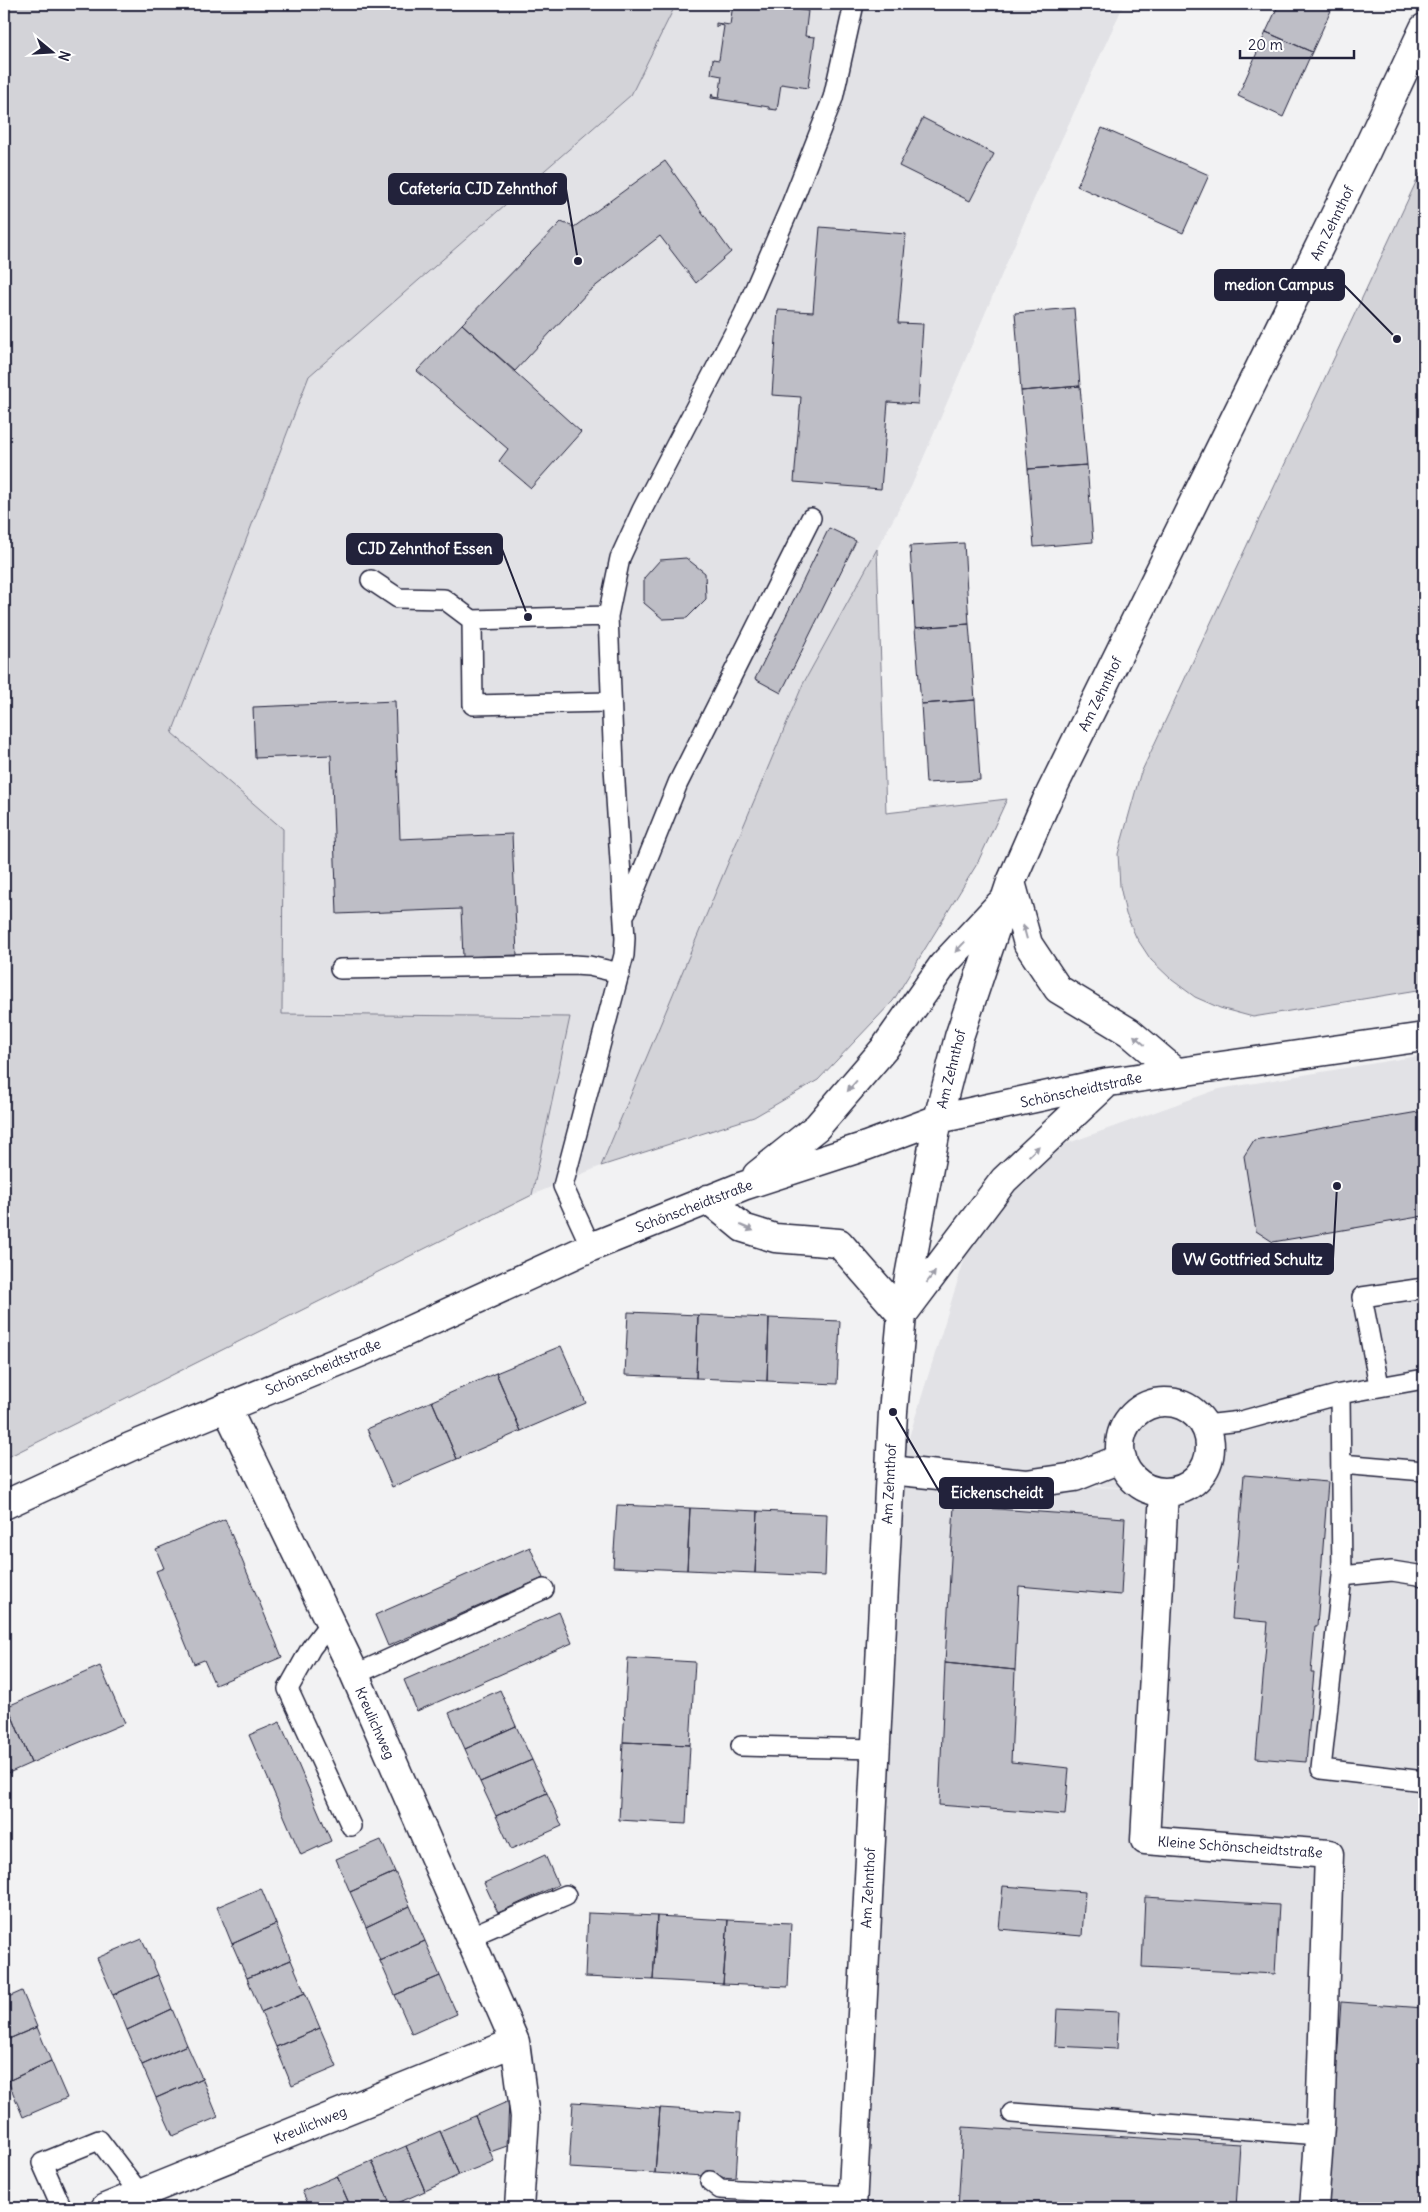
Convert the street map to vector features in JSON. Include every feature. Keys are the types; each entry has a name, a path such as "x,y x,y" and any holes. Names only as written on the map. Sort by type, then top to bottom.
{"main road":[{"name":"Am Zehnthof","path":"852,2202 890,1470 902,1315 938,1119 964,1018 1008,890 1046,802 1364,156 1424,28"},
{"path":"743,1186 817,1127 884,1049 943,965 1008,890 1028,944 1058,989 1130,1032 1176,1072"},
{"name":"Schönscheidtstraße","path":"4,1505 130,1446 364,1351 591,1247 743,1186 866,1146 938,1119 1109,1082 1424,1037"},
{"path":"708,1199 743,1228 775,1238 839,1243 902,1315 1004,1180 1109,1082"},
{"path":"1170,1402 1184,1406 1196,1414 1205,1425 1210,1440 1209,1456 1203,1470 1193,1482 1179,1490 1164,1492 1149,1489 1137,1482 1127,1471 1122,1458 1120,1444 1124,1430 1132,1417 1142,1408 1156,1403 1170,1402"},
{"name":"Kreulichweg","path":"226,1407 354,1675 515,2042 525,2117 519,2208"},
{"path":"890,1470 1026,1484 1075,1476 1122,1458"},
{"name":"Kleine Schönscheidtstraße","path":"1164,1492 1145,1840 1329,1854 1320,2135 1314,2208"},
{"name":"Kreulichweg","path":"105,2208 515,2042"}],"lane":[{"path":"591,1247 563,1186 624,955 608,616 620,558 642,510 699,404 744,314 791,205 833,98 854,4"},
{"path":"623,918 678,783 811,518"},
{"path":"371,580 398,598 444,599 472,620 608,616"},
{"path":"472,620 473,705 611,702"},
{"path":"340,969 574,965 589,966 620,973"},
{"path":"1379,1385 1362,1297 1424,1288"},
{"path":"1205,1425 1241,1421 1340,1394 1379,1385 1424,1378"},
{"path":"1340,1394 1342,1576 1321,1769 1424,1781"},
{"path":"1341,1464 1424,1471"},
{"path":"1342,1576 1392,1571 1424,1576"},
{"path":"354,1675 544,1589"},
{"path":"330,1623 311,1648 288,1689 351,1826"},
{"path":"741,1746 876,1749"},
{"path":"469,1937 566,1894"},
{"path":"1012,2113 1320,2135"},
{"path":"62,2208 42,2163 99,2140 140,2194"},
{"path":"710,2181 720,2189 852,2202"}],"shaded area":[{"path":"4,4 676,4 631,95 309,376 172,733 283,829 282,1014 570,1017 532,1195 4,1459"},
{"path":"676,4 1124,4 1034,199 911,487 803,684 601,1166 532,1195 569,1017 282,1014 283,829 172,734 309,376 631,95"},
{"path":"1424,165 1424,989 1253,1017 1220,1008 1195,997 1172,980 1151,960 1136,937 1126,914 1120,886 1118,854 1140,775"},
{"path":"877,549 886,813 1007,799 977,864 893,1001 818,1080 754,1117 601,1166 803,684"},
{"path":"1424,1055 1424,2208 858,2208 895,1475 1026,1486 1136,1488 1026,1482 900,1466 967,1251 1007,1188 1049,1150 1219,1089","holes":["1150,1838 1343,1869 1134,1846"]}],"building":[{"path":"733,4 781,4 780,7 808,11 805,36 815,37 808,88 781,84 777,110 769,109 769,107 711,98 712,93 713,97 719,98 722,76 711,74 713,59 719,60 724,26 718,25 716,28 716,23 730,25"},
{"path":"1279,4 1334,4 1312,52 1266,32"},
{"path":"1266,32 1312,52 1283,117 1238,96"},
{"path":"923,118 994,154 970,201 899,166"},
{"path":"1102,128 1209,175 1183,233 1077,186"},
{"path":"665,161 731,252 696,283 660,236 588,292 515,371 462,324 561,222 574,227"},
{"path":"820,227 906,234 898,323 923,324 918,404 888,402 881,489 794,482 801,397 772,395 778,310 813,312"},
{"path":"1074,308 1080,386 1021,391 1015,313"},
{"path":"462,324 581,432 531,488 499,461 508,449 417,371"},
{"path":"1080,386 1087,465 1028,469 1021,391"},
{"path":"1087,465 1093,542 1034,547 1028,469"},
{"path":"829,528 856,541 781,693 755,679"},
{"path":"964,543 969,624 915,628 910,546"},
{"path":"686,558 705,573 706,599 687,618 663,619 644,603 644,578 660,560"},
{"path":"969,624 975,700 921,704 915,628"},
{"path":"975,700 980,780 926,783 921,704"},
{"path":"395,701 400,839 512,834 517,955 463,957 461,909 337,914 331,755 255,758 253,707"},
{"path":"1424,1111 1424,1216 1273,1242 1256,1231 1244,1156 1254,1140"},
{"path":"628,1312 698,1315 696,1378 625,1375"},
{"path":"698,1315 769,1318 767,1381 696,1378"},
{"path":"769,1318 840,1321 837,1384 767,1381"},
{"path":"561,1346 586,1403 521,1431 496,1373"},
{"path":"496,1373 521,1431 457,1459 432,1401"},
{"path":"432,1401 457,1459 392,1487 367,1429"},
{"path":"1244,1475 1328,1482 1317,1626 1315,1626 1311,1672 1314,1672 1306,1762 1256,1758 1268,1622 1232,1619"},
{"path":"617,1505 690,1508 687,1570 613,1567"},
{"path":"954,1506 1125,1518 1121,1595 1019,1586 1015,1670 945,1663"},
{"path":"690,1508 758,1511 755,1573 687,1570"},
{"path":"758,1511 827,1514 825,1576 755,1573"},
{"path":"225,1519 282,1657 215,1685 204,1660 194,1664 156,1571 164,1568 156,1549"},
{"path":"530,1547 543,1578 388,1646 375,1615"},
{"path":"559,1612 572,1643 417,1711 404,1680"},
{"path":"628,1658 695,1662 690,1745 623,1742"},
{"path":"945,1663 1015,1670 1011,1762 1069,1768 1065,1815 939,1805"},
{"path":"100,1666 125,1723 31,1763 8,1706"},
{"path":"500,1690 516,1726 465,1749 449,1713"},
{"path":"8,1706 31,1763 4,1775 4,1708"},
{"path":"280,1722 331,1841 301,1855 249,1735"},
{"path":"516,1726 532,1760 480,1782 465,1749"},
{"path":"623,1742 690,1745 686,1824 619,1820"},
{"path":"532,1760 547,1793 496,1816 480,1782"},
{"path":"547,1793 562,1826 511,1849 496,1816"},
{"path":"381,1840 395,1872 350,1892 336,1859"},
{"path":"545,1855 558,1885 498,1913 484,1883"},
{"path":"395,1872 410,1906 366,1927 350,1892"},
{"path":"1003,1886 1085,1892 1082,1936 999,1929"},
{"path":"261,1888 276,1924 232,1944 217,1907"},
{"path":"1145,1897 1279,1905 1275,1974 1142,1967"},
{"path":"410,1906 425,1941 380,1961 366,1927"},
{"path":"588,1913 657,1916 653,1980 585,1977"},
{"path":"657,1916 728,1920 723,1984 653,1980"},
{"path":"728,1920 791,1923 788,1987 723,1984"},
{"path":"276,1924 291,1960 247,1978 232,1944"},
{"path":"142,1939 158,1975 113,1995 97,1958"},
{"path":"425,1941 440,1976 395,1995 380,1961"},
{"path":"291,1960 305,1993 261,2012 247,1978"},
{"path":"158,1975 172,2009 127,2030 113,1995"},
{"path":"440,1976 457,2014 412,2034 395,1995"},
{"path":"22,1991 37,2027 4,2041 4,1999"},
{"path":"305,1993 320,2028 276,2047 261,2012"},
{"path":"1341,2002 1424,2008 1424,2208 1327,2208"},
{"path":"172,2009 187,2045 142,2065 127,2030"},
{"path":"1057,2009 1119,2012 1117,2049 1055,2046"},
{"path":"37,2027 51,2061 8,2081 4,2071 4,2041"},
{"path":"320,2028 337,2067 292,2086 276,2047"},
{"path":"187,2045 202,2078 156,2098 142,2065"},
{"path":"51,2061 67,2098 23,2117 8,2081"},
{"path":"202,2078 218,2117 173,2136 156,2098"},
{"path":"509,2101 507,2146 490,2152 475,2116"},
{"path":"573,2102 660,2108 655,2173 569,2168"},
{"path":"660,2108 740,2113 736,2178 655,2173"},
{"path":"475,2116 494,2161 459,2175 440,2131"},
{"path":"963,2127 1240,2144 1236,2208 958,2208"},
{"path":"440,2131 459,2175 425,2191 406,2146"},
{"path":"406,2146 425,2191 391,2206 372,2161"},
{"path":"372,2161 391,2206 384,2208 351,2208 337,2176"},
{"path":"337,2176 351,2208 310,2208 302,2191"}],"place":[{"name":"Cafetería CJD Zehnthof","path":"578,261"},
{"name":"medion Campus","path":"1397,339"},
{"name":"CJD Zehnthof Essen","path":"528,617"},
{"name":"VW Gottfried Schultz","path":"1337,1186"},
{"name":"Eickenscheidt","path":"893,1412"}]}
